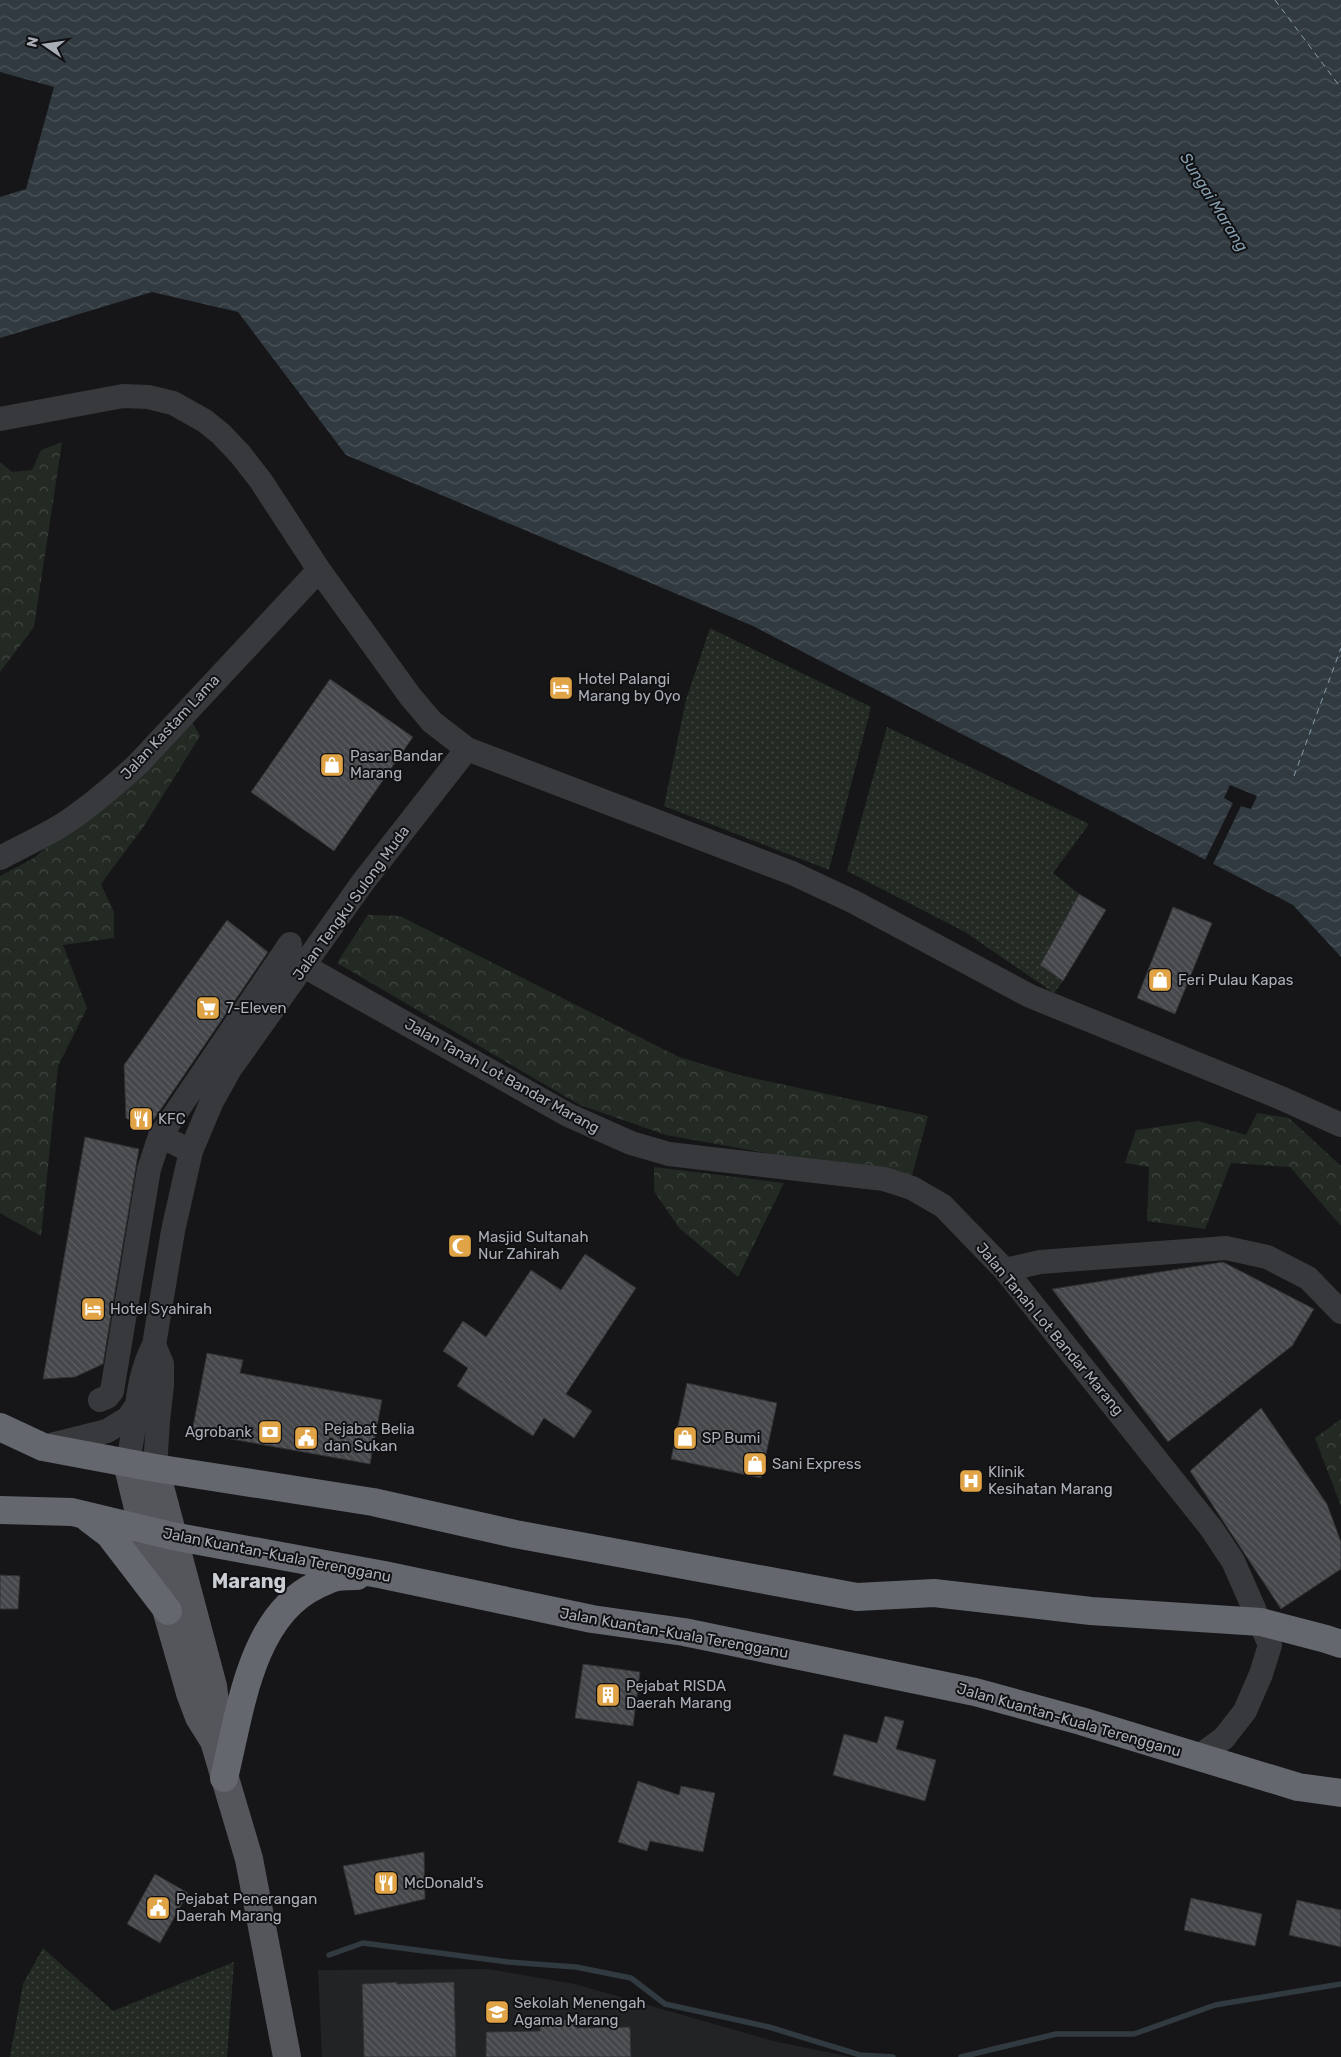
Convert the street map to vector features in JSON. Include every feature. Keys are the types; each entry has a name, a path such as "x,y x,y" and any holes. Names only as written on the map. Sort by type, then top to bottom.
{"highway":[{"path":"0,1427 44,1447 155,1468 374,1502 515,1534 857,1597 934,1593 1091,1611 1261,1622 1341,1644"},
{"name":"Jalan Kuantan-Kuala Terengganu","path":"0,1510 72,1512 172,1536 384,1576 592,1619 684,1632 975,1692 1081,1721 1298,1786 1341,1793"},
{"path":"72,1512 91,1519 109,1534 168,1611"},
{"path":"224,1778 251,1670 265,1636 275,1620 288,1605 306,1590 331,1579 338,1577 384,1576"}],"main road":[{"path":"127,1463 143,1529 190,1693 199,1717 214,1741 249,1859 288,2057"},
{"path":"155,1468 213,1686 216,1711 214,1741"}],"street":[{"path":"0,419 123,396 148,397 173,403 190,411 221,434 240,454 261,481 319,570 410,696 432,722 467,749 792,873 854,902 1030,996 1290,1102 1341,1125"},
{"name":"Jalan Kastam Lama","path":"0,858 61,825 93,804 121,780 319,570"},
{"name":"Jalan Tengku Sulong Muda","path":"127,1463 133,1443 137,1405 145,1361 154,1345 173,1231 192,1151 212,1102 230,1069 362,882 467,749"},
{"path":"100,1400 107,1397 112,1390 149,1169 160,1136 290,944"},
{"name":"Jalan Tanah Lot Bandar Marang","path":"304,966 568,1115 631,1143 669,1154 884,1179 912,1188 943,1206 1005,1270 1211,1528 1233,1561 1270,1645 1261,1674 1245,1711 1224,1738 1198,1757"},
{"path":"160,1136 192,1151"},
{"path":"1005,1270 1040,1262 1226,1248 1267,1257 1308,1278 1341,1312"},
{"name":"Jalan Tengku Sulong Muda","path":"154,1345 162,1364 155,1468"},
{"path":"44,1447 107,1431 128,1418 137,1405"}],"shaded area":[{"name":"Sekolah Menengah Agama Marang","path":"488,1969 575,1984 773,2041 851,2057 322,2057 318,1970"}],"green space":[{"path":"62,442 34,627 0,672 0,462 12,472 32,470 41,450"},
{"path":"710,628 871,707 829,870 664,806 686,700"},
{"path":"192,722 200,736 144,826 101,884 114,912 114,938 63,945 87,1008 58,1066 41,1236 0,1213 0,876 34,858"},
{"path":"887,727 1089,824 1053,873 1079,894 1040,965 1063,981 1054,993 965,932 847,871"},
{"path":"368,915 400,916 679,1057 739,1075 928,1116 911,1179 666,1135 580,1105 337,963"},
{"path":"1257,1113 1289,1118 1341,1166 1341,1226 1290,1167 1231,1163 1205,1229 1147,1221 1149,1167 1125,1163 1136,1130 1198,1121 1246,1135"},
{"path":"654,1167 784,1183 738,1277 679,1228 654,1191"},
{"path":"1341,1419 1341,1506 1315,1438"},
{"path":"43,1948 113,2011 234,1962 227,2057 10,2057 23,1984"}],"water":[{"name":"Sungai Marang","path":"0,0 1341,0 1341,957 1293,905 753,626 346,455 238,312 152,292 0,338 0,197 26,189 54,87 0,72"}],"pier":[{"path":"1230,785 1257,796 1251,809 1241,806 1212,866 1204,862 1233,803 1224,798"}],"building":[{"name":"Pasar Bandar Marang","path":"330,679 413,737 334,851 251,792"},
{"path":"1079,894 1106,910 1063,981 1040,965"},
{"path":"1173,907 1212,923 1175,1014 1137,998"},
{"path":"227,920 268,952 146,1131 126,1118 124,1065"},
{"path":"85,1137 139,1149 103,1364 75,1377 43,1379"},
{"path":"585,1254 636,1288 566,1394 592,1411 574,1438 544,1418 533,1436 457,1386 468,1368 443,1351 463,1321 486,1337 531,1270 561,1290"},
{"path":"1223,1262 1314,1309 1292,1346 1168,1442 1052,1289"},
{"path":"207,1353 243,1360 240,1373 382,1400 370,1464 192,1432"},
{"path":"687,1383 777,1403 761,1478 671,1459"},
{"path":"1261,1408 1327,1504 1341,1542 1341,1569 1281,1609 1190,1471"},
{"path":"0,1575 20,1576 18,1609 0,1609"},
{"name":"Pejabat RISDA Daerah Marang","path":"583,1664 640,1672 633,1726 575,1718"},
{"path":"885,1716 904,1721 896,1749 936,1760 925,1801 833,1775 844,1734 877,1743"},
{"path":"638,1781 679,1795 681,1786 715,1793 703,1852 650,1841 647,1851 618,1842"},
{"name":"McDonald's","path":"424,1852 425,1899 355,1915 343,1866"},
{"name":"Pejabat Penerangan Daerah Marang","path":"155,1874 188,1893 160,1943 127,1924"},
{"path":"1191,1898 1262,1914 1255,1946 1184,1930"},
{"path":"1297,1900 1341,1910 1341,1947 1289,1935"},
{"path":"397,1982 397,1984 454,1982 456,2057 364,2057 362,1984"},
{"path":"540,2020 577,2020 577,2028 630,2027 631,2057 486,2057 486,2032 540,2031"}],"waterway":[{"path":"329,1955 363,1943 508,1962 576,1967 631,1978 665,2004 769,2027 860,2055 893,2057"},
{"path":"961,2057 1056,2034 1134,2034 1215,2005 1341,1984"}],"ferry route":[{"path":"1275,0 1341,88"},
{"path":"1294,776 1341,648"}],"place":[{"name":"Hotel Palangi Marang by Oyo","path":"561,688"},
{"name":"Pasar Bandar Marang","path":"332,765"},
{"name":"Feri Pulau Kapas","path":"1160,980"},
{"name":"7-Eleven","path":"208,1008"},
{"name":"KFC","path":"141,1119"},
{"name":"Masjid Sultanah Nur Zahirah","path":"460,1246"},
{"name":"Hotel Syahirah","path":"93,1309"},
{"name":"Agrobank","path":"270,1432"},
{"name":"Pejabat Belia dan Sukan","path":"306,1438"},
{"name":"SP Bumi","path":"685,1438"},
{"name":"Sani Express","path":"755,1464"},
{"name":"Klinik Kesihatan Marang","path":"971,1481"},
{"name":"Pejabat RISDA Daerah Marang","path":"608,1695"},
{"name":"McDonald's","path":"386,1883"},
{"name":"Pejabat Penerangan Daerah Marang","path":"158,1908"},
{"name":"Sekolah Menengah Agama Marang","path":"497,2012"}],"district":[{"name":"Marang","path":"249,1581"}]}
